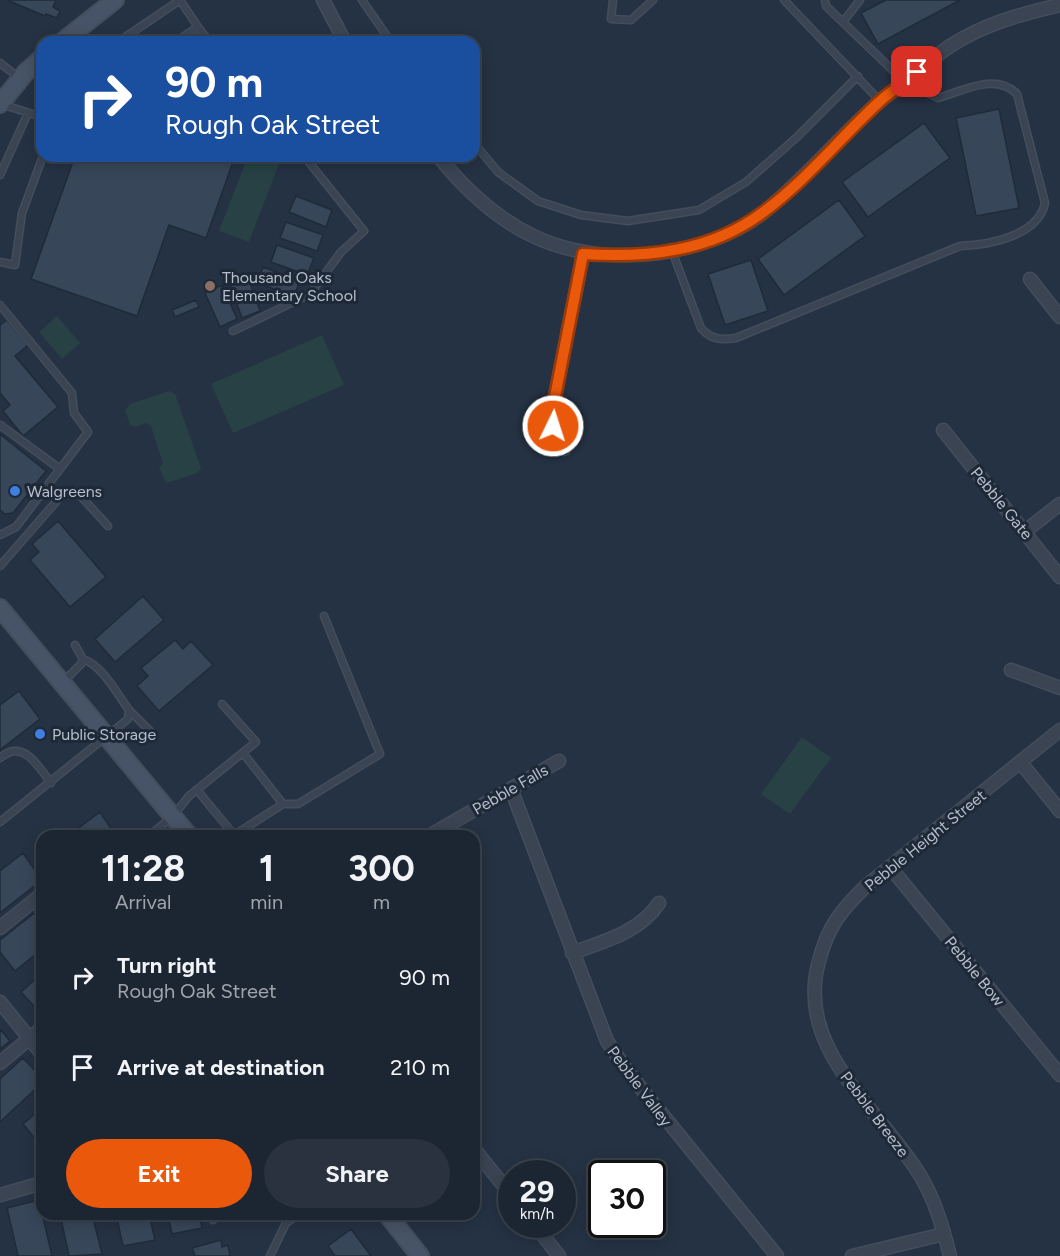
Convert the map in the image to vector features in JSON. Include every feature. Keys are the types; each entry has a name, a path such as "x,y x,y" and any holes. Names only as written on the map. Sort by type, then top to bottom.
{"main road":[{"path":"72,36 115,0"},
{"path":"0,104 20,79 36,68"},
{"path":"1,610 184,830"},
{"path":"392,1220 420,1256"}],"street":[{"path":"323,0 342,36"},
{"path":"443,162 471,193 508,223 552,245 583,254 632,256 672,251 724,235 762,214 880,101 906,83 929,61 974,33 1019,15 1060,5"},
{"path":"564,449 553,426 553,407 583,254"},
{"path":"1030,279 1060,317"},
{"name":"Pebble Gate","path":"943,430 1060,577"},
{"path":"1024,532 1060,504"},
{"path":"1011,670 1060,688"},
{"name":"Pebble Height Street","path":"816,970 831,926 847,904 1060,730"},
{"name":"Pebble Falls","path":"439,830 559,761"},
{"path":"1021,763 1060,811"},
{"name":"Pebble Valley","path":"511,789 607,1041 628,1072 777,1256"},
{"name":"Pebble Bow","path":"890,867 1060,1075"},
{"path":"0,928 36,899"},
{"path":"572,953 634,930 652,914 659,903"},
{"name":"Pebble Breeze","path":"816,970 814,1010 822,1037 834,1061 921,1176 944,1234 950,1256"},
{"path":"0,1002 36,1046"},
{"path":"0,1063 36,1034"},
{"path":"480,1156 498,1179"},
{"path":"0,1195 36,1185"},
{"path":"852,1256 944,1234"},
{"path":"545,1238 559,1256"}],"lane":[{"path":"127,36 180,0 205,36"},
{"path":"362,0 387,36"},
{"path":"613,0 611,19 631,20 653,0"},
{"path":"784,0 880,101"},
{"path":"672,251 701,328 706,334 723,339 746,335 960,246 980,245 1034,225 1042,214 1045,203 1017,94 1010,86 993,84 938,98 906,83 826,6 825,0"},
{"path":"843,22 860,0"},
{"path":"184,36 198,27"},
{"path":"0,63 20,79"},
{"path":"480,150 498,172 538,201 580,215 628,221 699,210 746,182 797,137 858,76"},
{"path":"0,104 36,115"},
{"path":"0,175 28,112"},
{"path":"0,262 15,265 22,213 42,162"},
{"path":"233,331 310,294 341,252 364,231 309,162"},
{"path":"0,305 72,393 74,413 88,432 16,527 0,535"},
{"path":"0,425 60,469"},
{"path":"0,566 61,496 77,492 108,526"},
{"path":"242,830 283,804 298,804 380,754 324,616"},
{"path":"75,645 83,659 90,662 108,681 129,710 150,731"},
{"path":"62,682 81,664 83,659"},
{"path":"156,830 197,790 256,742 222,704"},
{"path":"0,822 125,724 129,710"},
{"path":"0,758 12,751 21,751 32,758 51,783"},
{"path":"243,753 283,804"},
{"path":"197,790 230,830"},
{"path":"270,1256 286,1223 290,1220"}],"green space":[{"path":"246,162 280,162 249,242 219,231"},
{"path":"57,316 80,343 62,359 39,332"},
{"path":"322,335 344,385 233,433 211,384"},
{"path":"169,391 175,394 201,468 197,473 166,483 159,467 163,464 151,426 146,423 136,427 130,425 125,410 130,404"},
{"path":"802,737 831,758 790,814 761,794"}],"building":[{"path":"7,0 56,0 53,7 60,11 57,18 46,14 45,16"},
{"path":"886,0 960,0 878,44 861,13"},
{"path":"999,109 1019,208 976,216 956,118"},
{"path":"924,123 950,158 868,217 842,182"},
{"path":"73,162 233,162 206,238 169,225 137,316 31,279"},
{"path":"296,196 332,210 326,227 289,212"},
{"path":"839,200 865,236 784,295 758,259"},
{"path":"286,222 323,235 317,251 280,238"},
{"path":"277,245 314,258 307,275 271,262"},
{"path":"751,260 768,311 725,325 708,274"},
{"path":"263,267 300,281 294,296 257,283"},
{"path":"247,275 260,311 242,318 229,281"},
{"path":"222,285 237,319 220,327 205,293"},
{"path":"196,300 199,307 175,317 172,310"},
{"path":"7,320 28,345 15,356 58,407 23,436 3,411 10,405 0,393 0,325"},
{"name":"Walgreens","path":"0,434 46,471 13,513 5,514 0,510"},
{"path":"58,521 106,577 70,607 30,560 39,552 32,544"},
{"path":"143,596 164,620 115,662 95,639"},
{"path":"175,640 183,649 191,641 213,665 159,711 137,686 148,676 141,668"},
{"path":"19,691 40,719 0,750 0,705"},
{"path":"100,812 112,830 76,830"},
{"path":"23,853 36,871 36,885 0,913 0,871"},
{"path":"36,912 36,954 15,971 0,952 0,940"},
{"path":"36,978 36,1008 21,992"},
{"path":"0,1029 10,1041 0,1049"},
{"path":"23,1058 36,1072 36,1089 0,1122 0,1079"},
{"path":"36,1113 36,1140 23,1124"},
{"path":"36,1201 36,1220 44,1220 52,1256 18,1256 7,1208"},
{"path":"61,1220 94,1220 102,1254 69,1256"},
{"path":"117,1220 150,1220 155,1240 123,1246"},
{"path":"169,1220 200,1220 202,1228 172,1234"},
{"path":"351,1229 371,1256 335,1256 328,1246"},
{"path":"221,1240 222,1247 228,1245 230,1256 195,1256 192,1248"}],"place":[{"name":"Thousand Oaks Elementary School","path":"210,286"},
{"name":"Walgreens","path":"15,491"},
{"name":"Public Storage","path":"40,734"}],"route":[{"path":"553,426 553,407 583,254 632,256 672,251 724,235 762,214 880,101 906,83 917,72"}]}
